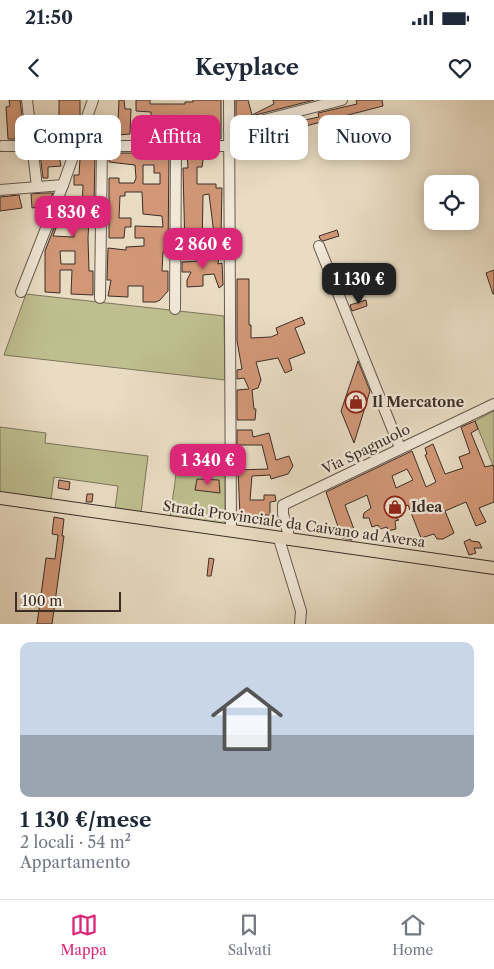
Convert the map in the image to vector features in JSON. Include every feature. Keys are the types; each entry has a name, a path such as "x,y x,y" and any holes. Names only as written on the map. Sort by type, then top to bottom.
{"main road":[{"name":"Strada Provinciale da Caivano ad Aversa","path":"0,498 494,568"}],"street":[{"path":"27,100 29,115"},
{"path":"88,115 93,100"},
{"path":"229,100 231,530"},
{"path":"229,128 342,100"},
{"path":"2,146 15,146"},
{"path":"220,146 229,146"},
{"path":"34,160 38,187"},
{"path":"20,292 72,160"},
{"path":"100,298 102,160"},
{"path":"175,309 176,160"},
{"path":"0,190 63,185"},
{"path":"318,246 400,448"},
{"name":"Via Spagnuolo","path":"285,539 284,505 494,404"},
{"path":"285,539 301,611 300,624"}],"green space":[{"path":"26,294 224,316 225,380 4,355"},
{"path":"494,411 494,468 475,421"},
{"path":"0,427 46,433 45,443 148,456 141,513 115,509 118,486 54,477 51,499 0,493"},
{"path":"178,460 225,465 225,524 170,518"}],"building":[{"path":"9,100 20,100 22,115 15,115 15,139 8,139 6,107 10,106"},
{"path":"59,100 80,100 80,115 59,115"},
{"path":"119,100 124,100 125,109 131,109 130,134 121,135 121,115 118,115"},
{"path":"136,100 150,100 150,104 185,104 185,102 193,102 193,100 221,100 221,139 220,115 151,115 151,112 136,111"},
{"path":"236,100 248,100 252,115 236,115"},
{"path":"273,100 314,100 252,115 274,104"},
{"path":"356,100 382,100 383,106 348,115 318,115 318,113 357,104"},
{"path":"318,117 318,123 308,125 308,119"},
{"path":"121,153 131,153 131,160 169,160 168,252 163,252 162,271 168,271 168,291 156,302 143,302 143,286 128,286 128,297 108,296 111,280 107,280 108,248 126,250 126,247 144,246 144,238 135,238 135,226 163,227 162,216 143,214 142,192 125,192 125,196 120,196 119,218 131,218 131,227 125,227 124,238 109,238 109,178 119,178 119,183 134,183 136,178 135,165 109,162 109,160 121,160","holes":["143,165 154,165 154,173 160,173 160,184 143,184"]},
{"path":"41,160 60,160 61,166 48,167 48,178 43,178"},
{"path":"80,160 95,160 94,205 92,205 92,218 89,218 88,238 89,271 93,271 93,295 71,294 72,270 60,270 60,293 45,292 45,251 61,210 82,210 83,185 74,185 74,175 79,175","holes":["60,218 75,219 74,237 53,236","60,251 75,251 75,264 61,264"]},
{"path":"187,160 203,160 202,167 197,167 197,184 216,184 216,188 222,188 221,234 214,234 209,194 203,195 202,250 185,250 183,168 188,168"},
{"path":"53,193 45,211 39,212 38,207 32,208 31,194"},
{"path":"19,195 22,208 0,211 0,197"},
{"path":"337,230 339,236 323,241 320,239 319,236"},
{"path":"200,255 219,255 218,264 222,263 223,285 219,288 214,274 203,275 203,286 187,287 187,280 191,272 182,272 182,262 199,261"},
{"path":"494,270 494,294 493,294 486,273"},
{"path":"237,279 249,279 249,325 251,325 251,338 271,337 278,334 276,328 302,317 305,324 295,328 305,353 289,359 292,370 285,373 278,358 256,362 261,380 258,388 252,390 254,409 256,409 255,420 237,420 237,390 249,389 244,378 237,379 237,370 242,369 237,341"},
{"path":"366,300 367,306 352,311 350,305"},
{"name":"Il Mercatone","path":"358,361 370,391 354,443 341,411"},
{"path":"475,421 478,429 471,433 485,467 493,465 494,468 494,502 479,508 486,522 476,526 466,502 445,511 454,533 443,539 437,539 434,534 421,538 408,505 387,513 399,520 395,521 396,529 388,531 387,527 380,529 378,525 372,527 369,518 363,518 364,513 371,508 367,495 345,505 355,532 352,533 352,540 342,538 326,492 412,451 426,487 436,482 425,455 427,454 425,448 433,444 445,474 463,468 459,457 470,453 461,427","holes":["407,469 413,480 396,488 392,476"]},
{"path":"237,430 252,430 253,437 269,433 276,460 289,456 293,466 288,474 271,479 270,475 252,476 250,500 264,500 264,495 275,495 276,501 270,502 270,515 240,515 238,470 268,469 262,445 237,445"},
{"path":"197,479 219,480 220,493 195,490"},
{"path":"59,480 70,482 69,490 58,488"},
{"path":"87,494 93,494 92,502 86,502"},
{"path":"54,517 64,519 62,536 64,536 52,624 37,624 46,558 55,559 58,535 52,534"},
{"path":"470,539 471,541 479,542 482,548 474,548 476,553 469,555 464,542"},
{"path":"209,558 214,559 211,576 207,576"}],"place":[{"name":"Il Mercatone","path":"356,402"},
{"name":"Idea","path":"395,507"}]}
